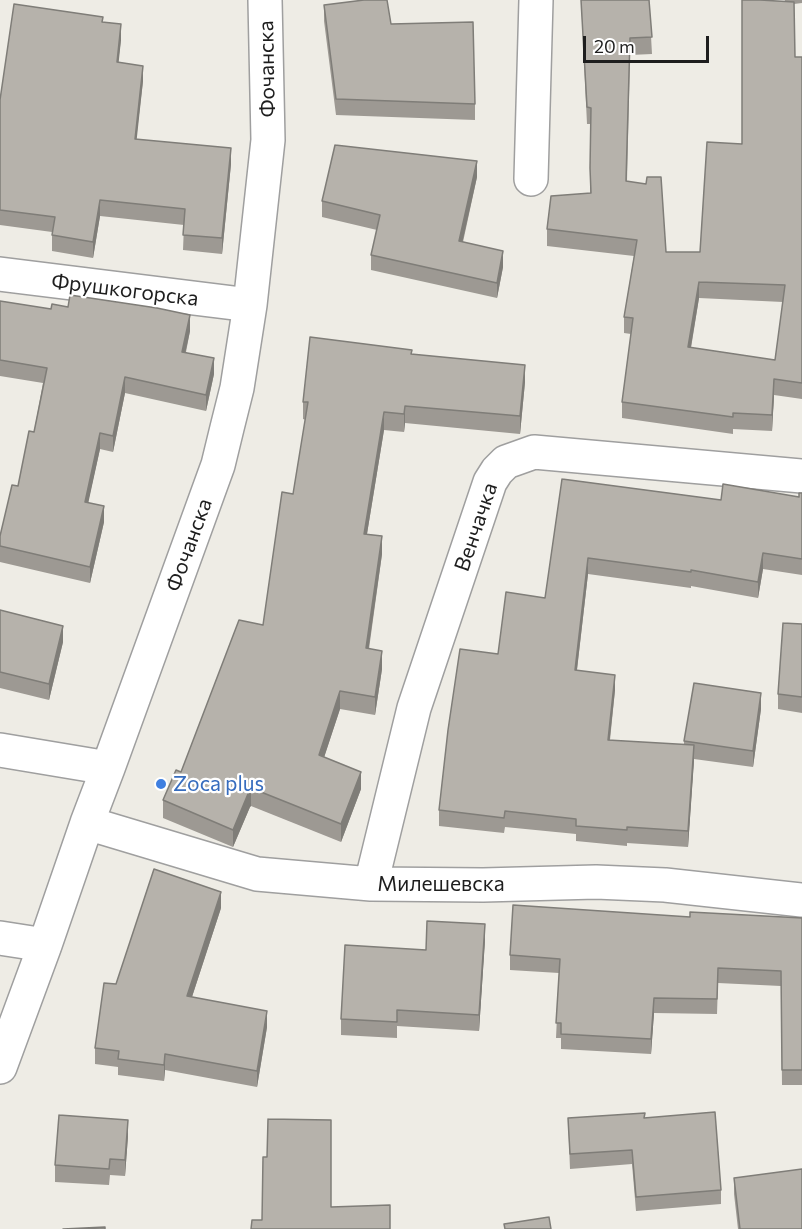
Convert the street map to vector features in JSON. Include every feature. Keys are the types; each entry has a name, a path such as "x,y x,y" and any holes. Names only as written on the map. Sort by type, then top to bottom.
{"street":[{"name":"Фочанска","path":"0,1067 218,465 237,388 250,305 268,140 265,0"},
{"path":"531,180 536,0"},
{"name":"Фрушкогорска","path":"0,274 250,305"},
{"name":"Венчачка","path":"371,884 414,708 490,482 506,462 534,452 802,476"},
{"path":"0,750 108,768"},
{"name":"Милешевска","path":"87,823 257,874 371,884 483,885 596,882 665,885 802,900"},
{"path":"0,938 45,945"}],"building":[{"path":"364,0 387,0 391,24 473,22 475,104 336,99 324,5"},
{"path":"581,0 649,0 652,37 630,38 626,181 646,184 647,177 661,177 666,252 700,252 707,142 742,144 742,0 794,2 795,57 802,57 802,383 774,379 772,415 733,413 733,417 622,402 633,318 624,317 637,240 547,229 551,196 591,193 591,108 587,107","holes":["699,282 785,285 775,360 688,347"]},
{"path":"14,4 103,17 102,22 121,24 117,62 143,66 135,139 231,148 222,238 183,235 185,209 100,200 93,242 52,235 55,217 0,210 0,100"},
{"path":"335,145 477,161 459,241 503,251 497,283 371,255 380,215 322,201"},
{"path":"70,295 190,315 182,352 214,358 206,395 125,377 113,436 100,433 85,502 104,506 90,567 0,546 0,536 12,485 18,486 29,431 34,432 47,368 0,360 0,301 51,309 52,304 68,307"},
{"path":"310,337 412,350 411,354 525,365 520,416 405,406 404,414 384,412 364,534 382,536 366,648 382,651 375,697 340,691 319,755 361,772 341,824 251,788 233,830 163,800 176,770 181,772 239,620 263,625 282,492 293,494 308,402 303,402"},
{"path":"562,479 721,500 723,484 799,497 799,493 802,493 802,559 763,553 758,582 691,570 691,572 588,558 575,670 615,675 608,740 694,745 688,831 576,826 576,819 505,811 504,818 439,810 460,649 498,654 506,592 545,598"},
{"path":"0,610 63,626 49,684 0,672"},
{"path":"783,623 802,624 802,697 778,694"},
{"path":"694,683 761,693 753,751 684,741"},
{"path":"154,869 221,892 187,996 267,1011 257,1071 165,1054 164,1065 118,1059 119,1051 95,1048 104,983 116,984"},
{"path":"513,905 690,917 690,912 802,918 802,1070 782,1070 781,971 718,968 717,999 654,998 651,1039 561,1034 561,1023 556,1023 560,959 510,955"},
{"path":"427,921 485,924 479,1015 397,1010 397,1022 341,1019 345,945 426,950"},
{"path":"715,1112 721,1190 636,1197 632,1150 570,1154 568,1118 645,1113 644,1118"},
{"path":"59,1115 128,1120 125,1160 110,1159 109,1169 55,1165"},
{"path":"268,1119 331,1120 331,1207 390,1205 390,1229 251,1229 252,1220 262,1220 263,1157 267,1157"},
{"path":"802,1169 802,1229 740,1229 734,1178"},
{"path":"549,1217 551,1229 505,1229 504,1224"},
{"path":"105,1227 105,1229 63,1229"}],"place":[{"name":"Zoca plus","path":"161,784"}]}
